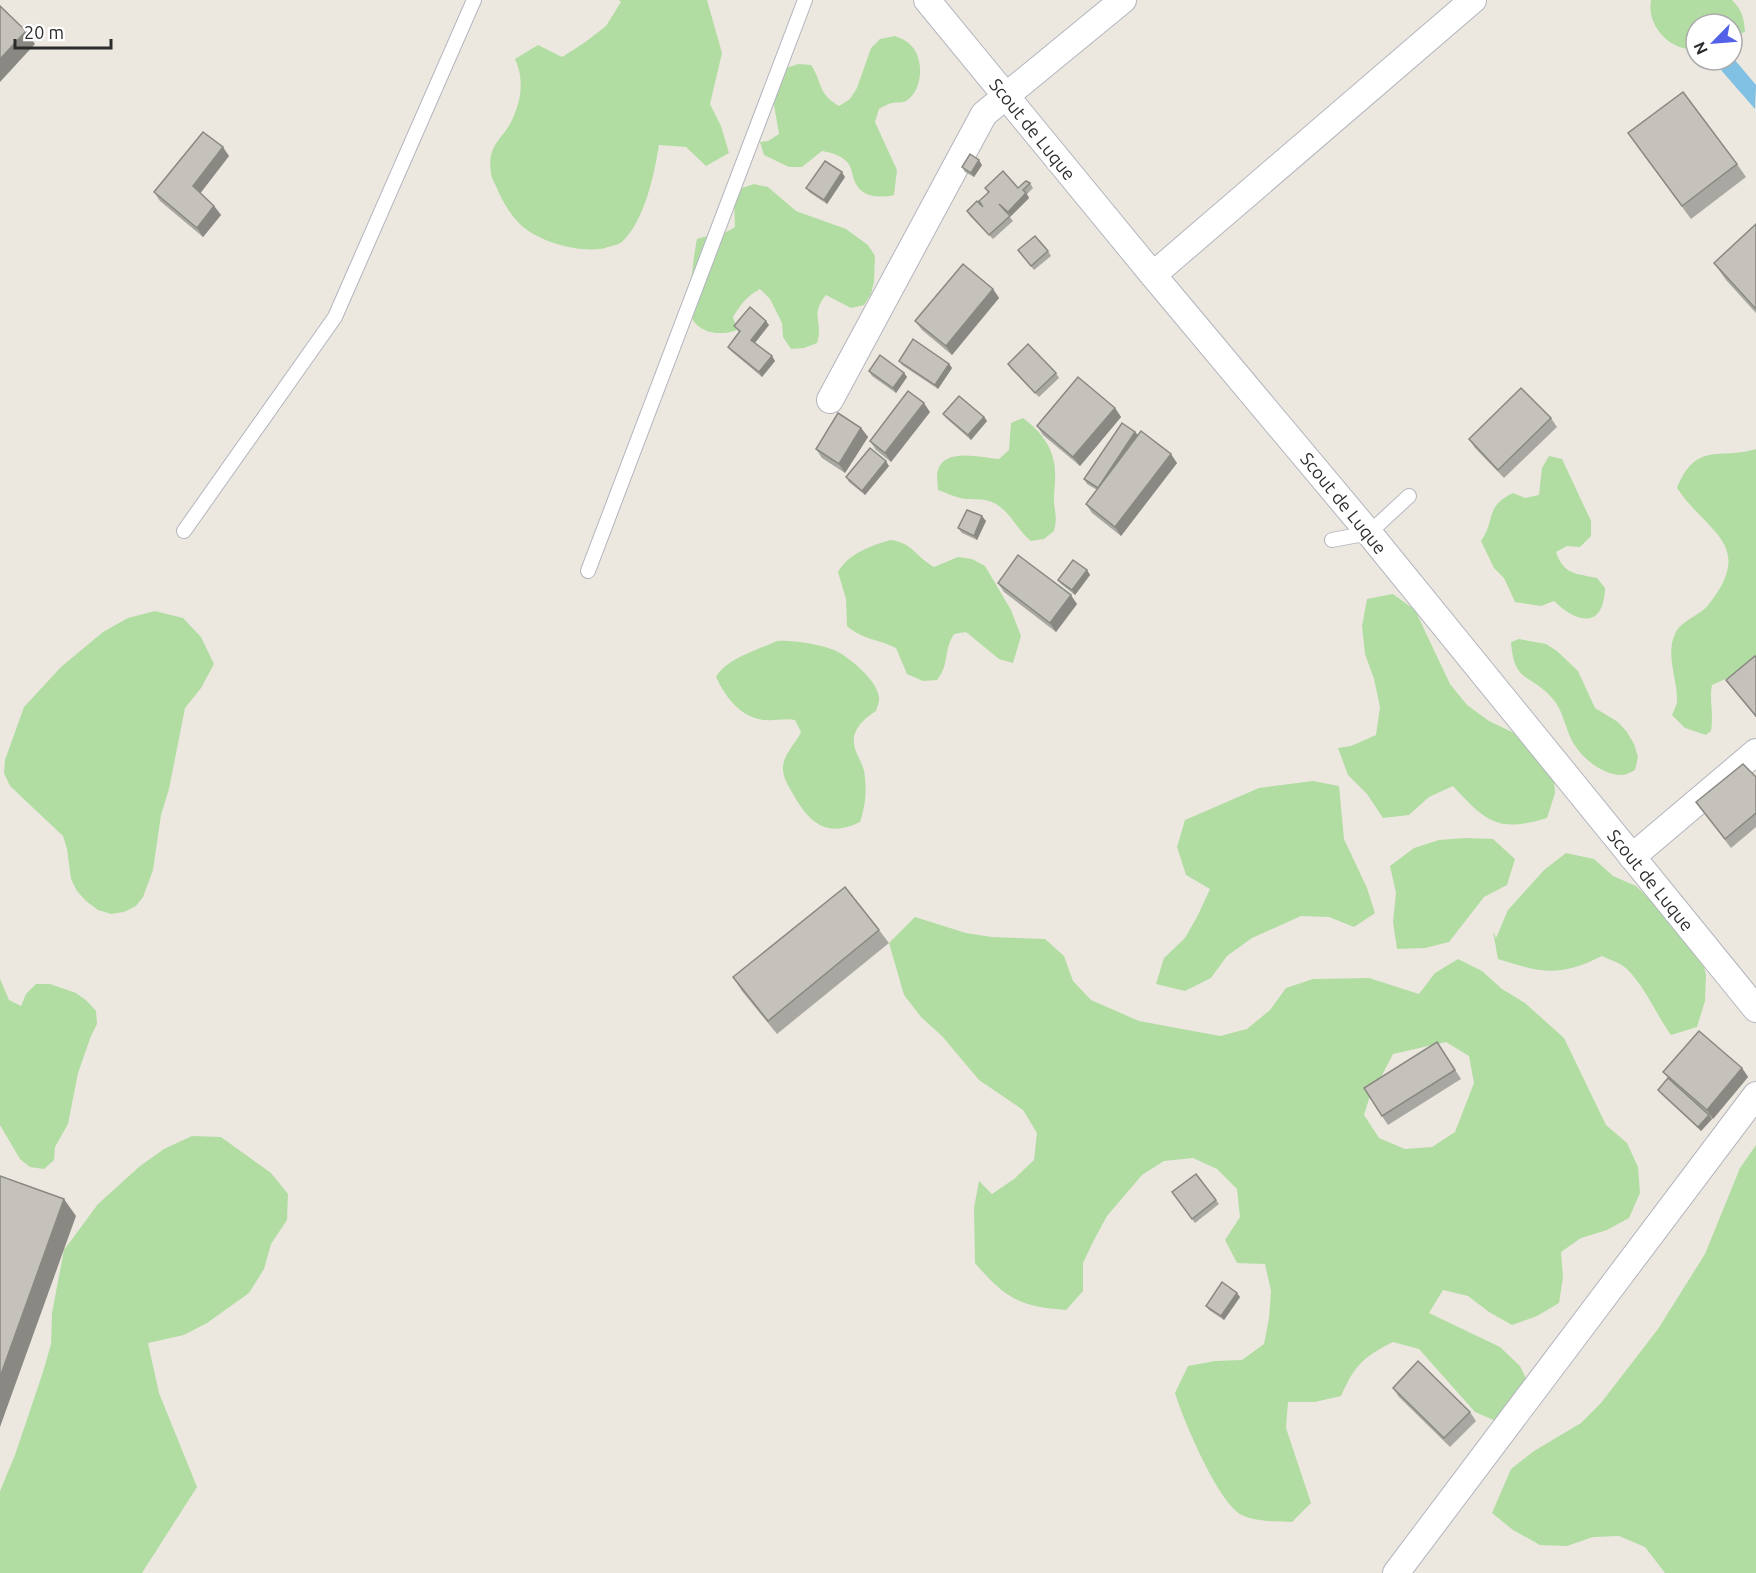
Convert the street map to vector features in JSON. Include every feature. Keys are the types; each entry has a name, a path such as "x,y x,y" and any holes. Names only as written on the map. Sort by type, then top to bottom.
{"street":[{"name":"Scout de Luque","path":"927,0 1369,533 1756,1009"},
{"path":"831,400 984,114 1122,0"},
{"path":"1153,275 1473,0"},
{"path":"1632,857 1756,752"},
{"path":"1396,1573 1756,1095"}],"lane":[{"path":"184,531 335,317 474,0"},
{"path":"588,571 805,0"},
{"path":"1332,540 1369,533 1409,496"}],"green space":[{"path":"619,0 707,0 722,53 710,104 721,126 729,153 706,166 686,147 659,145 647,196 630,233 622,242 605,248 570,247 545,240 534,234 510,213 491,175 492,151 510,124 519,100 521,84 515,59 538,45 562,57 606,26 621,2"},
{"path":"1651,0 1732,0 1741,12 1684,12 1684,48 1662,35 1652,19"},
{"path":"895,36 906,41 914,49 919,62 920,77 911,97 904,102 890,103 879,109 875,122 897,170 894,195 879,197 863,192 856,184 848,163 833,154 822,151 802,167 789,167 764,155 760,142 768,141 779,134 772,93 784,69 798,64 811,65 827,97 839,106 850,99 857,88 871,48 880,39"},
{"path":"754,184 768,187 796,211 846,229 868,245 875,256 874,282 871,294 864,305 851,308 826,295 818,308 817,343 804,348 791,349 783,337 782,323 770,299 760,289 751,294 733,317 737,330 725,333 712,332 700,327 692,318 691,292 697,239 735,227 734,198 742,188"},
{"path":"1023,418 1037,430 1047,444 1055,469 1054,531 1044,539 1031,541 994,503 987,500 955,497 938,490 937,480 938,470 948,458 965,455 999,459 1009,450 1011,423"},
{"path":"1756,449 1756,662 1737,674 1712,685 1712,725 1711,731 1706,735 1685,728 1672,715 1677,702 1677,694 1671,650 1678,629 1709,604 1722,584 1728,567 1727,553 1722,540 1677,488 1684,473 1701,458"},
{"path":"1549,456 1562,459 1591,521 1591,536 1580,547 1567,546 1556,552 1559,560 1571,572 1597,578 1605,588 1600,611 1588,618 1580,618 1572,614 1554,601 1541,606 1515,602 1504,578 1494,568 1481,541 1494,509 1504,498 1513,493 1525,498 1539,495 1542,468"},
{"path":"891,540 910,547 934,567 958,557 972,559 985,566 1011,610 1021,636 1013,663 999,659 966,632 954,634 941,674 937,680 923,681 907,674 896,648 865,637 847,626 846,599 838,572 854,555"},
{"path":"1393,594 1415,610 1450,684 1467,705 1489,721 1539,745 1553,767 1555,793 1547,818 1516,824 1494,821 1484,816 1453,786 1429,797 1409,815 1383,818 1367,794 1348,775 1338,748 1351,746 1376,735 1380,707 1374,679 1365,654 1362,626 1367,599"},
{"path":"155,611 183,618 201,637 214,664 201,688 185,708 169,789 161,815 153,870 143,897 136,906 124,912 111,914 98,910 77,891 71,879 63,836 10,786 4,773 5,760 24,707 61,667 103,632 128,618"},
{"path":"1519,639 1546,644 1578,671 1595,708 1618,722 1634,744 1638,757 1635,770 1624,775 1609,773 1590,762 1580,752 1572,741 1552,698 1519,672 1511,642"},
{"path":"777,641 806,643 834,650 861,669 877,690 879,702 876,711 860,724 854,739 864,771 865,784 865,803 860,822 838,829 829,828 820,825 806,813 783,772 785,759 801,732 795,720 765,720 749,715 735,706 716,677 721,670 735,660"},
{"path":"1313,781 1339,786 1344,839 1367,888 1375,913 1354,927 1329,917 1301,916 1252,938 1227,956 1211,978 1185,991 1156,984 1164,958 1185,938 1210,889 1186,875 1177,847 1185,820 1259,788"},
{"path":"1493,839 1515,859 1507,885 1484,897 1449,942 1425,948 1397,949 1393,922 1396,893 1390,866 1414,848 1439,840"},
{"path":"1566,853 1594,859 1613,876 1636,886 1699,947 1706,975 1705,1001 1697,1027 1671,1035 1645,992 1627,969 1602,956 1574,967 1551,971 1498,959 1493,932 1496,938 1508,910 1544,870"},
{"path":"915,917 966,933 992,937 1045,939 1064,956 1073,981 1091,1000 1139,1021 1220,1036 1247,1029 1270,1010 1286,988 1313,979 1369,978 1419,994 1435,973 1458,959 1482,971 1502,989 1525,1003 1564,1038 1606,1125 1627,1143 1638,1167 1640,1193 1629,1218 1607,1230 1581,1238 1561,1252 1563,1277 1559,1303 1537,1316 1512,1325 1489,1312 1468,1296 1443,1290 1429,1313 1500,1347 1520,1366 1531,1389 1503,1424 1475,1412 1419,1349 1393,1342 1374,1352 1361,1363 1341,1396 1315,1402 1288,1402 1286,1428 1311,1503 1292,1522 1253,1519 1242,1515 1233,1507 1212,1478 1193,1440 1175,1393 1188,1366 1215,1361 1242,1360 1264,1344 1271,1291 1265,1264 1237,1263 1225,1240 1240,1217 1237,1189 1217,1169 1193,1158 1164,1161 1142,1175 1107,1216 1083,1263 1083,1291 1066,1310 1025,1303 995,1285 975,1263 974,1208 979,1181 992,1194 1014,1179 1034,1160 1037,1133 1023,1110 979,1080 942,1036 921,1017 904,995 889,943","holes":["1446,1042 1469,1056 1474,1083 1455,1132 1432,1147 1405,1149 1379,1138 1364,1115 1373,1086 1380,1079 1393,1054"]},
{"path":"0,979 9,1000 21,1006 26,994 36,984 50,984 76,993 96,1011 97,1024 78,1073 68,1124 55,1147 54,1160 44,1169 30,1167 20,1159 0,1125"},
{"path":"192,1136 221,1137 271,1173 288,1194 287,1220 271,1244 264,1269 249,1293 207,1323 184,1335 148,1343 159,1393 197,1487 142,1573 0,1573 0,1491 15,1455 51,1344 52,1313 64,1250 98,1204 140,1166 164,1149"},
{"path":"1756,1145 1756,1573 1665,1573 1645,1547 1619,1536 1593,1537 1567,1546 1540,1545 1513,1530 1492,1513 1511,1469 1534,1451 1581,1423 1601,1403 1658,1329 1705,1254 1740,1168"}],"water":[{"path":"1744,71 1756,85 1755,109 1723,72"}],"building":[{"path":"0,6 26,31 0,59"},
{"path":"1683,92 1737,164 1682,206 1628,133"},
{"path":"203,132 223,147 193,186 214,206 197,228 154,192"},
{"path":"970,154 979,160 971,173 962,167"},
{"path":"825,161 842,172 824,200 806,188"},
{"path":"1003,171 1018,188 1026,181 1030,183 1023,190 1026,193 1008,212 999,204 1010,216 989,235 967,211 977,201 983,207 979,201 989,192 985,188"},
{"path":"1756,224 1756,309 1714,263"},
{"path":"1035,236 1048,251 1031,266 1018,250"},
{"path":"963,264 993,289 946,346 915,321"},
{"path":"750,307 766,321 751,340 772,356 759,372 728,347 740,331 734,326"},
{"path":"913,339 949,364 935,385 899,361"},
{"path":"1028,344 1056,373 1035,393 1008,364"},
{"path":"880,355 904,373 893,388 869,371"},
{"path":"1078,377 1115,408 1073,457 1037,426"},
{"path":"1521,388 1551,418 1498,470 1469,439"},
{"path":"908,391 924,403 885,453 870,441"},
{"path":"959,396 984,417 968,435 943,414"},
{"path":"838,413 861,428 839,464 816,449"},
{"path":"1122,423 1135,432 1098,488 1084,479"},
{"path":"1141,431 1171,454 1115,527 1086,504"},
{"path":"870,448 886,461 862,491 846,477"},
{"path":"967,510 982,516 974,536 958,528"},
{"path":"1018,555 1071,595 1050,623 998,583"},
{"path":"1073,560 1087,570 1072,590 1058,580"},
{"path":"1755,656 1756,658 1756,716 1726,680"},
{"path":"1743,764 1756,777 1756,813 1725,839 1696,802"},
{"path":"845,887 879,930 768,1021 733,977"},
{"path":"1699,1031 1742,1068 1707,1110 1663,1072"},
{"path":"1437,1042 1455,1070 1382,1116 1364,1088"},
{"path":"1668,1078 1709,1115 1698,1127 1658,1090"},
{"path":"1196,1174 1216,1200 1192,1219 1172,1192"},
{"path":"0,1176 64,1199 0,1377"},
{"path":"1222,1282 1237,1293 1221,1316 1206,1306"},
{"path":"1418,1361 1470,1412 1444,1438 1393,1388"}]}
